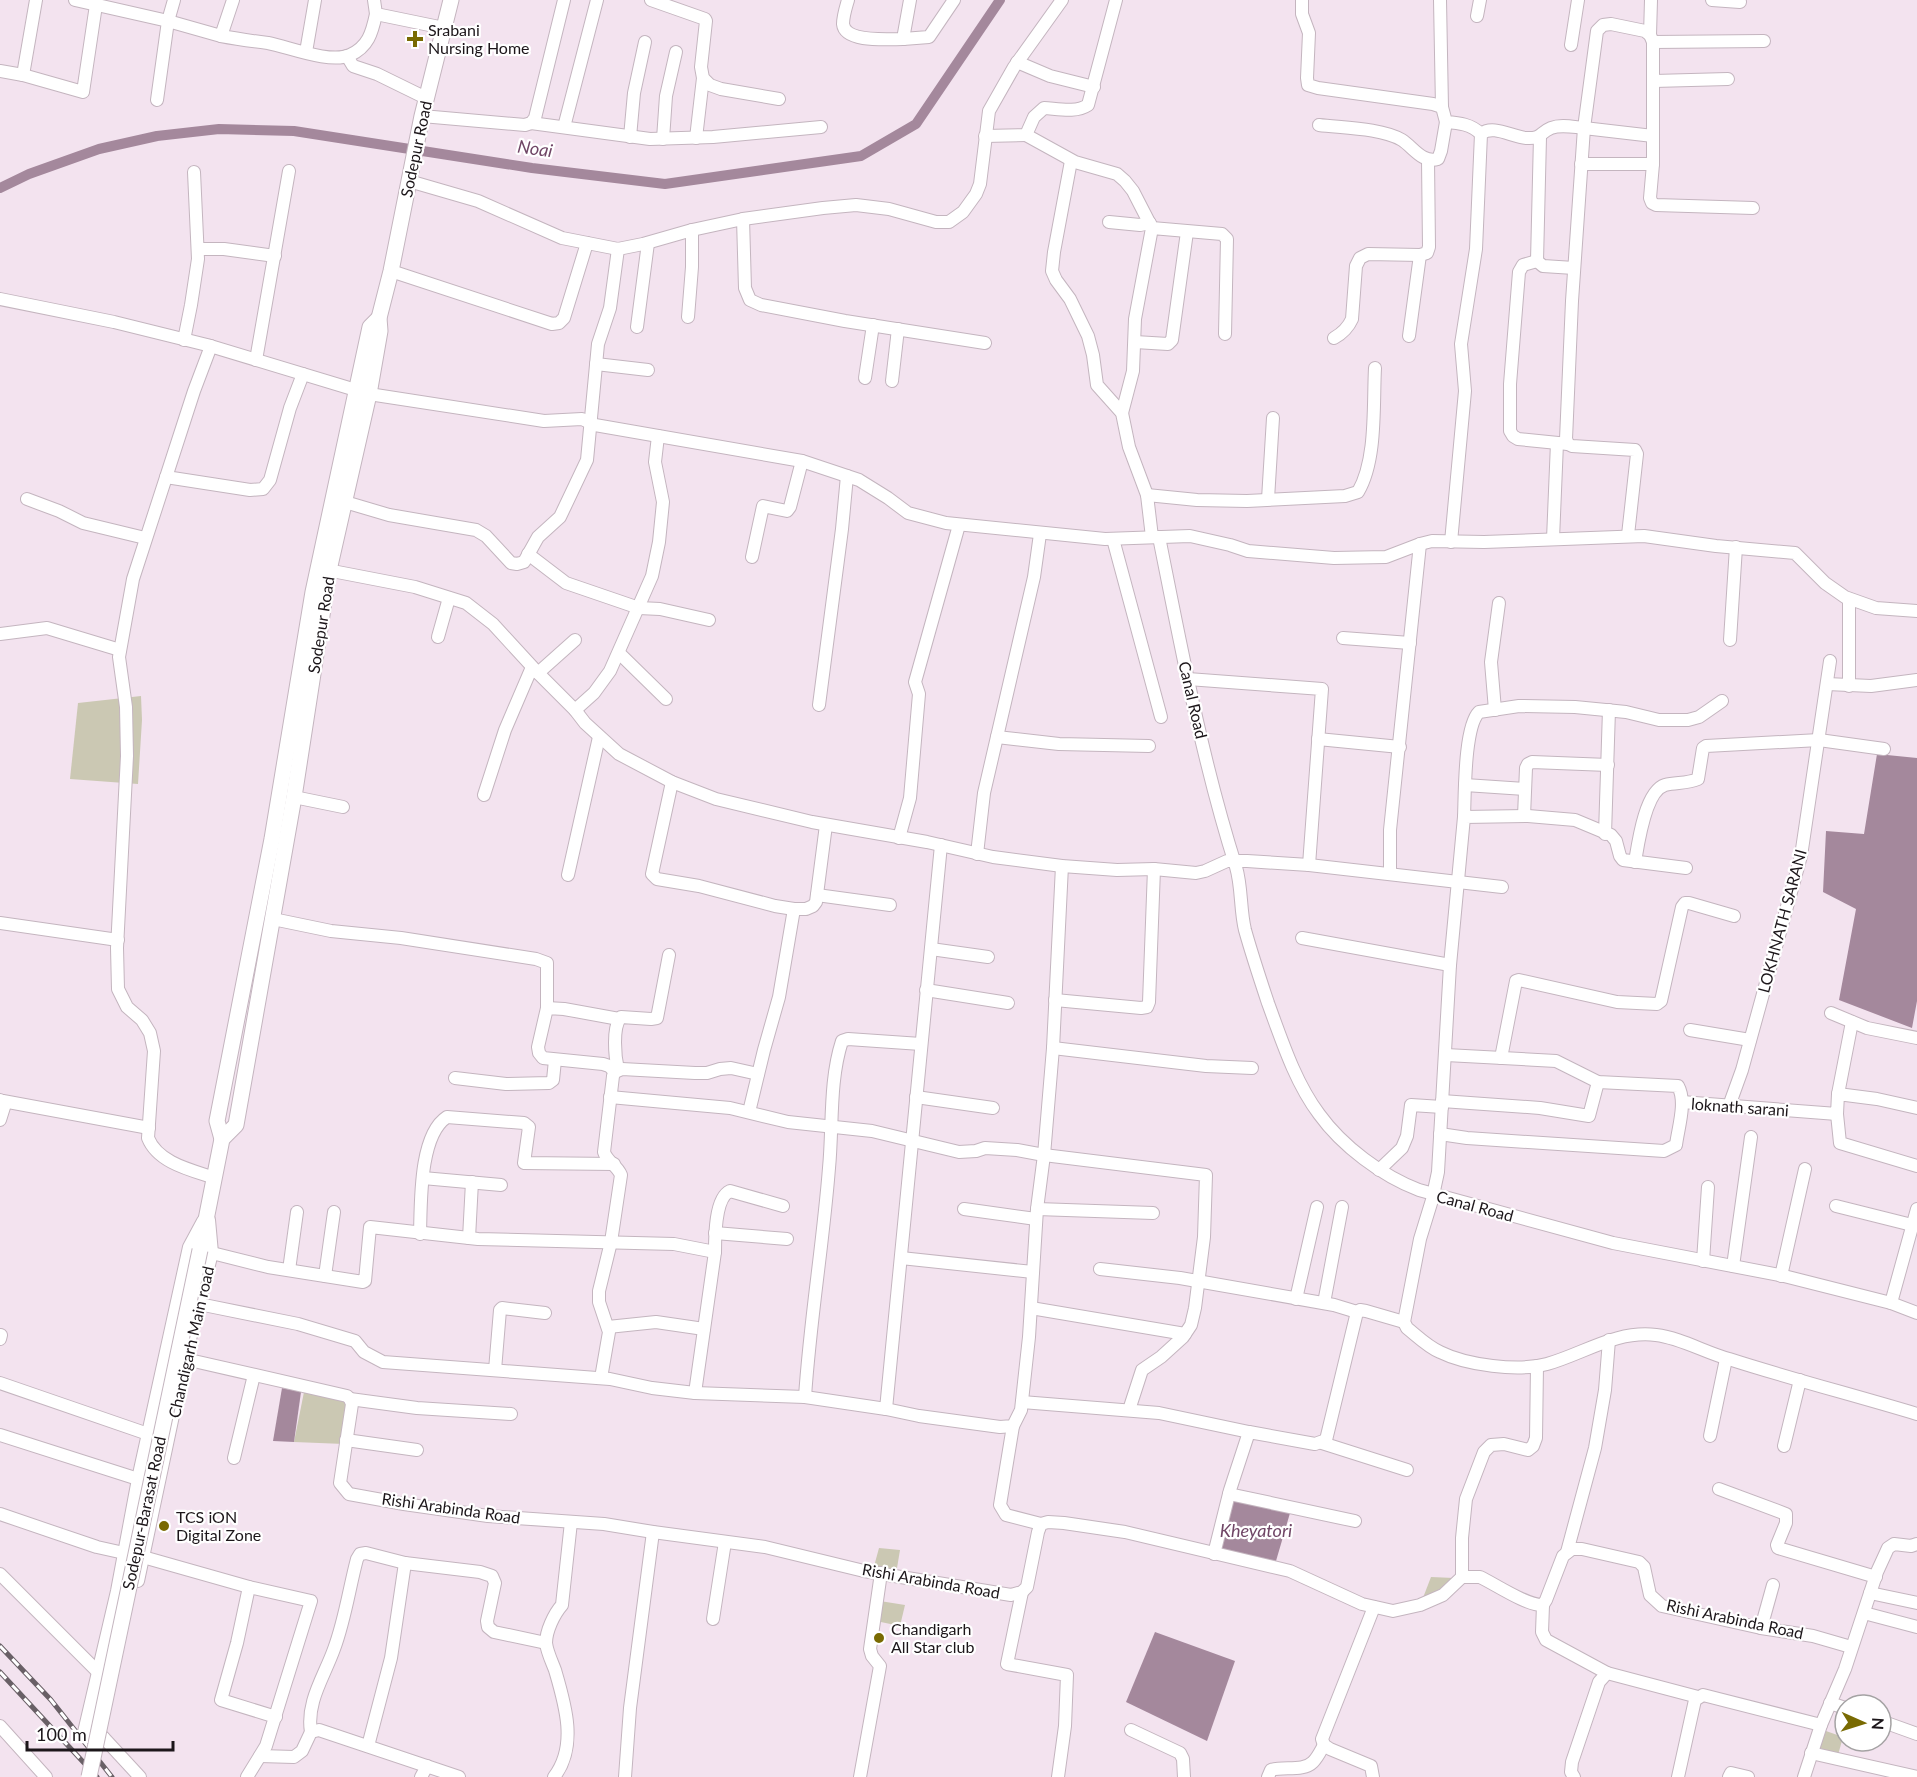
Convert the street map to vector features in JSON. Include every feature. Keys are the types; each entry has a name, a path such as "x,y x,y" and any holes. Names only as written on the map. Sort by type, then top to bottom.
{"main road":[{"name":"Sodepur Road","path":"206,1251 208,1210 222,1139 236,1125 273,919 294,797 324,569 345,502 363,391 380,331 379,318 391,271 426,98 451,0"},
{"path":"222,1139 217,1121 324,569 363,391"},
{"name":"Sodepur-Barasat Road","path":"89,1777 206,1251"}],"street":[{"path":"23,75 36,0"},
{"path":"75,0 168,21 221,36 269,43 329,57 347,56 367,44 376,14 374,0"},
{"path":"157,100 168,21 174,0"},
{"path":"221,36 232,0"},
{"path":"306,52 315,0"},
{"path":"531,123 535,118 564,0"},
{"path":"564,127 597,0"},
{"path":"651,0 680,5 706,21 703,78 696,138"},
{"path":"848,0 843,24 846,32 853,37 903,39 929,37 954,0"},
{"path":"903,39 910,0"},
{"path":"410,176 478,201 562,238 618,249 743,219 856,205 889,209 936,222 949,222 963,212 980,184 989,111 1017,63 1062,0"},
{"path":"1026,135 1039,110 1083,108 1088,105 1116,0"},
{"path":"1302,0 1302,14 1309,33 1308,85 1417,101 1442,107"},
{"path":"1319,125 1391,135 1402,140 1428,160 1438,159 1446,122 1442,107 1440,0"},
{"path":"1477,16 1480,0"},
{"path":"1572,45 1578,0"},
{"path":"1651,0 1654,81 1653,164 1650,198 1652,203 1753,208"},
{"path":"1712,0 1740,2"},
{"path":"0,71 83,92 96,5"},
{"path":"376,14 444,28"},
{"path":"1552,539 1562,443 1566,439 1566,405 1581,164 1597,32 1603,25 1611,24 1645,31 1651,39"},
{"path":"1651,39 1764,41"},
{"path":"630,136 634,93 645,42"},
{"path":"663,139 666,96 676,52"},
{"path":"347,56 353,66 377,74 426,98"},
{"path":"1017,63 1050,76 1094,87"},
{"path":"703,78 710,85 721,89 779,99"},
{"path":"1654,81 1728,79"},
{"path":"1446,122 1466,124 1481,134"},
{"path":"421,123 525,125 531,123 663,139 821,127"},
{"path":"1481,134 1489,130 1525,138 1540,137 1552,128 1561,126 1653,136"},
{"path":"1451,542 1466,391 1461,344 1476,249 1481,134"},
{"path":"985,136 1026,135 1071,160 1117,174 1125,181 1151,226 1135,319 1133,371 1122,413"},
{"path":"1540,137 1537,261 1542,266 1574,268"},
{"path":"1071,160 1052,271 1089,336 1094,355 1096,385 1122,413"},
{"path":"1334,338 1349,326 1352,319 1356,266 1360,258 1368,254 1420,255 1427,253 1429,247 1428,160"},
{"path":"1581,164 1653,164"},
{"path":"256,360 290,171"},
{"path":"184,340 195,281 198,249 194,172"},
{"path":"743,219 745,288 750,300 761,305 985,343"},
{"path":"1109,222 1222,234 1227,239 1225,334"},
{"path":"688,317 692,230"},
{"path":"1135,342 1168,344 1172,340 1187,232"},
{"path":"391,271 552,324 559,323 564,318 587,243"},
{"path":"637,327 648,243"},
{"path":"198,249 224,249 275,256"},
{"path":"345,502 389,515 476,530 486,536 511,563 524,562 538,537 560,517 587,460 598,344 610,308 618,249"},
{"path":"1408,336 1420,255"},
{"path":"1537,261 1523,265 1519,272 1509,425 1513,436 1518,439 1572,446 1635,450 1637,454 1629,535"},
{"path":"0,299 114,322 211,346 363,391 544,421 582,419 590,423 801,461 859,480 917,517 959,525 1040,534 1118,539 1191,536 1248,551 1334,558 1386,557 1432,541 1629,535 1795,553 1833,589 1850,599 1876,608 1917,611"},
{"path":"865,378 873,325"},
{"path":"892,381 898,329"},
{"path":"211,346 145,538 133,579 120,650 126,707 127,756 118,940 118,989 127,1007 142,1020 150,1033 154,1051 148,1138 152,1149 182,1167 215,1178"},
{"path":"596,364 648,370"},
{"path":"1147,495 1197,500 1268,499 1345,496 1358,492 1366,478 1370,460 1375,368"},
{"path":"166,477 250,490 263,489 270,480 290,408 303,374"},
{"name":"Canal Road","path":"1122,413 1129,447 1147,495 1188,679 1238,881 1241,911 1252,957 1283,1044 1318,1114 1347,1144 1379,1170 1433,1197 1613,1243 1781,1276 1891,1303 1917,1313"},
{"path":"1268,499 1273,418"},
{"path":"575,710 594,693 610,671 652,576 659,542 663,502 655,462 658,436"},
{"path":"752,557 764,506 788,511 801,461"},
{"path":"819,705 847,476"},
{"path":"27,499 83,523 145,538"},
{"path":"899,838 913,772 919,694 915,682 917,671 959,525"},
{"path":"976,854 984,793 1034,578 1040,534"},
{"path":"1118,539 1161,717"},
{"path":"1390,874 1390,830 1420,544"},
{"path":"1730,640 1736,547"},
{"path":"528,554 566,583 639,608 660,609 709,620"},
{"path":"324,569 416,587 466,603 493,624 599,737 619,754 672,782 716,799 826,825 940,845 976,854 1062,866 1117,870 1154,869 1196,873 1233,861 1309,865 1502,886"},
{"path":"438,637 449,598"},
{"path":"1849,686 1850,599"},
{"path":"1495,710 1491,662 1499,603"},
{"path":"0,634 46,628 120,650"},
{"path":"1343,638 1410,643"},
{"path":"484,795 505,730 535,670 575,640"},
{"path":"619,653 666,699"},
{"name":"LOKHNATH SARANI","path":"1729,1106 1750,1040 1801,856 1830,661"},
{"path":"1188,679 1322,689 1309,865"},
{"path":"1827,684 1871,686 1917,680"},
{"path":"1722,701 1699,717 1688,720 1659,720 1626,711 1519,706 1479,712 1474,717 1469,741 1450,965 1438,1172 1420,1239 1404,1322 1407,1328 1438,1352 1471,1364 1506,1366 1547,1364 1609,1340 1627,1336 1654,1335 1677,1340 1726,1359 1917,1414"},
{"path":"1605,834 1609,710"},
{"path":"568,875 599,737"},
{"path":"997,737 1059,744 1149,746"},
{"path":"1318,739 1400,747"},
{"path":"1635,862 1641,830 1656,791 1663,785 1698,780 1702,752 1706,746 1819,740 1884,749"},
{"path":"1524,816 1528,764 1552,761 1608,765"},
{"path":"672,782 652,874 654,878 708,888 775,906 806,909 816,902 826,825"},
{"path":"1465,785 1525,789"},
{"path":"294,797 343,807"},
{"path":"1464,817 1524,816 1575,820 1611,835 1616,841 1623,860 1686,868"},
{"path":"886,1408 940,845"},
{"path":"1062,866 1053,1048 1044,1155 1036,1214 1031,1308 1022,1402 1018,1420 1013,1426 1000,1505 1002,1511 1006,1515 1041,1524 1064,1523 1125,1532 1290,1571 1362,1604 1393,1611 1420,1605 1443,1595 1462,1577 1480,1577 1538,1605 1543,1605"},
{"path":"1055,1000 1147,1007 1154,869"},
{"path":"817,895 890,905"},
{"path":"1501,1058 1516,981 1576,991 1617,1002 1657,1004 1660,1001 1682,907 1685,903 1734,916"},
{"path":"749,1112 779,997 794,909"},
{"path":"273,919 331,932 401,938 536,958 547,963 547,1008 538,1047 543,1058 603,1064 616,1071 646,1069 695,1073 731,1068 758,1074"},
{"path":"0,923 118,940"},
{"path":"1302,938 1450,965"},
{"path":"931,949 988,957"},
{"path":"547,1008 564,1008 619,1019 621,1017 657,1018 669,956"},
{"path":"926,990 1008,1003"},
{"path":"1831,1013 1867,1028 1917,1038"},
{"path":"601,1378 609,1337 598,1291 611,1242 621,1174 619,1169 606,1158 604,1152 610,1097 616,1071 615,1057 619,1019"},
{"path":"1852,1022 1838,1094 1837,1114 1840,1143 1917,1166"},
{"path":"1690,1030 1750,1040"},
{"path":"805,1397 808,1348 829,1170 836,1061 843,1039 921,1044"},
{"path":"1053,1048 1206,1066 1252,1068"},
{"name":"loknath sarani","path":"1446,1055 1556,1061 1598,1082 1678,1086 1682,1102 1837,1114"},
{"path":"455,1078 506,1084 549,1083 552,1080 555,1060"},
{"path":"1379,1170 1402,1148 1407,1136 1411,1105 1540,1108 1589,1116 1598,1082"},
{"path":"1838,1094 1877,1099 1917,1108"},
{"path":"610,1097 730,1108 788,1122 872,1131 959,1152 985,1148 1017,1150 1206,1175 1204,1237 1191,1325 1161,1358 1142,1370 1129,1410"},
{"path":"916,1097 993,1108"},
{"path":"1,1100 149,1128"},
{"path":"0,1120 5,1104 1,1100"},
{"path":"1440,1134 1467,1138 1664,1151 1676,1145 1682,1102"},
{"path":"420,1234 423,1178 432,1138 441,1121 447,1117 524,1123 529,1127 525,1163 614,1164"},
{"path":"1733,1266 1751,1137"},
{"path":"1781,1276 1805,1169"},
{"path":"423,1178 501,1185"},
{"path":"469,1238 472,1182"},
{"path":"1703,1261 1708,1187"},
{"path":"695,1393 715,1252 715,1233 722,1200 730,1191 783,1206"},
{"path":"1836,1206 1912,1225"},
{"path":"1296,1299 1317,1207"},
{"path":"1324,1303 1342,1207"},
{"path":"964,1209 1036,1214 1153,1213"},
{"path":"1891,1303 1917,1209"},
{"path":"140,1777 103,1737 91,1738 84,1732 99,1673 138,1479 189,1247 208,1210"},
{"path":"289,1270 297,1212"},
{"path":"325,1276 334,1212"},
{"path":"206,1251 289,1270 365,1281 370,1227 469,1238 674,1244 715,1252"},
{"path":"715,1233 787,1239"},
{"name":"Chandigarh Main road","path":"103,1737 185,1359 199,1305 206,1251"},
{"path":"901,1258 1033,1272"},
{"path":"1100,1269 1156,1275 1324,1303 1357,1312 1366,1311 1404,1322"},
{"path":"199,1305 298,1324 355,1341 364,1352 383,1362 601,1378 652,1388 695,1393 805,1397 886,1408 919,1416 1000,1427 1013,1426"},
{"path":"495,1370 500,1310 502,1308 545,1313"},
{"path":"1031,1308 1185,1334"},
{"path":"1322,1443 1326,1440 1357,1312"},
{"path":"608,1327 656,1322 704,1329"},
{"path":"1609,1340 1605,1390 1595,1448 1567,1552 1563,1556 1543,1605 1542,1632 1546,1640 1607,1672 1698,1696 1724,1699 1821,1725"},
{"path":"185,1359 342,1395 350,1399 417,1408 511,1414"},
{"path":"1710,1436 1726,1359"},
{"path":"1462,1577 1462,1538 1466,1499 1484,1452 1491,1445 1497,1444 1528,1449 1533,1446 1536,1438 1536,1366"},
{"path":"234,1458 254,1375"},
{"path":"1784,1446 1800,1380"},
{"path":"0,1383 148,1434"},
{"name":"Rishi Arabinda Road","path":"350,1399 352,1404 340,1483 349,1494 488,1516 604,1524 652,1533 765,1548 881,1573 1011,1595 1022,1592 1027,1587 1041,1524"},
{"path":"1022,1402 1159,1413 1249,1432 1315,1444 1322,1443 1407,1470"},
{"path":"1214,1554 1229,1494 1249,1432"},
{"path":"0,1435 138,1479"},
{"path":"346,1440 417,1450"},
{"path":"1719,1489 1786,1514 1786,1523 1777,1545 1779,1548 1876,1577"},
{"path":"1229,1494 1355,1521"},
{"path":"0,1514 97,1547 124,1553"},
{"path":"554,1777 562,1766 567,1744 567,1710 546,1643 554,1613 562,1605 571,1522"},
{"path":"625,1777 630,1708 652,1533"},
{"path":"713,1619 725,1542"},
{"path":"1804,1777 1821,1725 1845,1669 1870,1593 1890,1545 1917,1545"},
{"name":"Rishi Arabinda Road","path":"1567,1552 1572,1549 1582,1549 1639,1562 1644,1567 1650,1595 1662,1606 1761,1628 1813,1636 1851,1647"},
{"path":"260,1756 294,1757 302,1751 311,1732 309,1721 312,1704 334,1648 360,1554 366,1553 405,1563 492,1576 495,1583 488,1627 494,1632 546,1643"},
{"path":"143,1557 311,1602 266,1746 247,1777"},
{"path":"368,1746 391,1658 405,1563"},
{"path":"860,1777 880,1666 872,1656 870,1649 881,1573"},
{"path":"0,1574 99,1673"},
{"path":"1761,1628 1773,1585"},
{"path":"249,1587 237,1643 221,1700 276,1717"},
{"path":"1022,1592 1007,1664 1067,1675 1065,1726 1058,1777"},
{"path":"1870,1593 1917,1603"},
{"path":"1373,1777 1373,1770 1368,1764 1324,1745 1322,1739 1374,1607"},
{"path":"1864,1612 1917,1627"},
{"path":"1574,1777 1571,1772 1572,1762 1599,1682 1607,1672"},
{"path":"1678,1777 1695,1700 1698,1696"},
{"path":"1893,1725 1917,1734"},
{"path":"0,1726 46,1777"},
{"path":"1131,1730 1180,1753 1183,1759 1184,1777"},
{"path":"311,1732 323,1731 368,1746 424,1771 459,1777"},
{"path":"1268,1777 1271,1770 1306,1766 1313,1762 1324,1745"},
{"path":"1812,1753 1917,1777"},
{"path":"1729,1777 1734,1773 1748,1777"}],"shaded area":[{"path":"141,696 142,720 138,784 70,779 78,703"},
{"path":"304,1392 347,1402 344,1444 294,1442"},
{"path":"879,1548 900,1550 896,1574 873,1570"},
{"path":"1431,1577 1454,1578 1455,1585 1421,1603"},
{"path":"880,1601 905,1605 900,1626 876,1621"},
{"path":"1826,1731 1833,1733 1833,1753 1839,1753 1838,1755 1820,1748"}],"water":[{"path":"1877,754 1917,758 1917,1001 1912,1028 1839,1000 1856,909 1823,892 1826,831 1864,834"},
{"path":"282,1388 301,1392 294,1442 273,1441"},
{"name":"Kheyatori","path":"1233,1500 1290,1513 1276,1561 1221,1549"},
{"path":"1155,1632 1235,1661 1207,1741 1126,1702"}],"waterway":[{"name":"Noai","path":"0,188 29,174 99,149 157,136 219,129 294,131 532,168 665,184 861,156 916,124 1000,0"}],"railway":[{"path":"0,1646 51,1700 112,1777"},
{"path":"0,1672 97,1777"}],"place":[{"name":"Srabani Nursing Home","path":"415,39"},
{"name":"TCS iON Digital Zone","path":"164,1526"},
{"name":"Chandigarh All Star club","path":"879,1638"}]}
